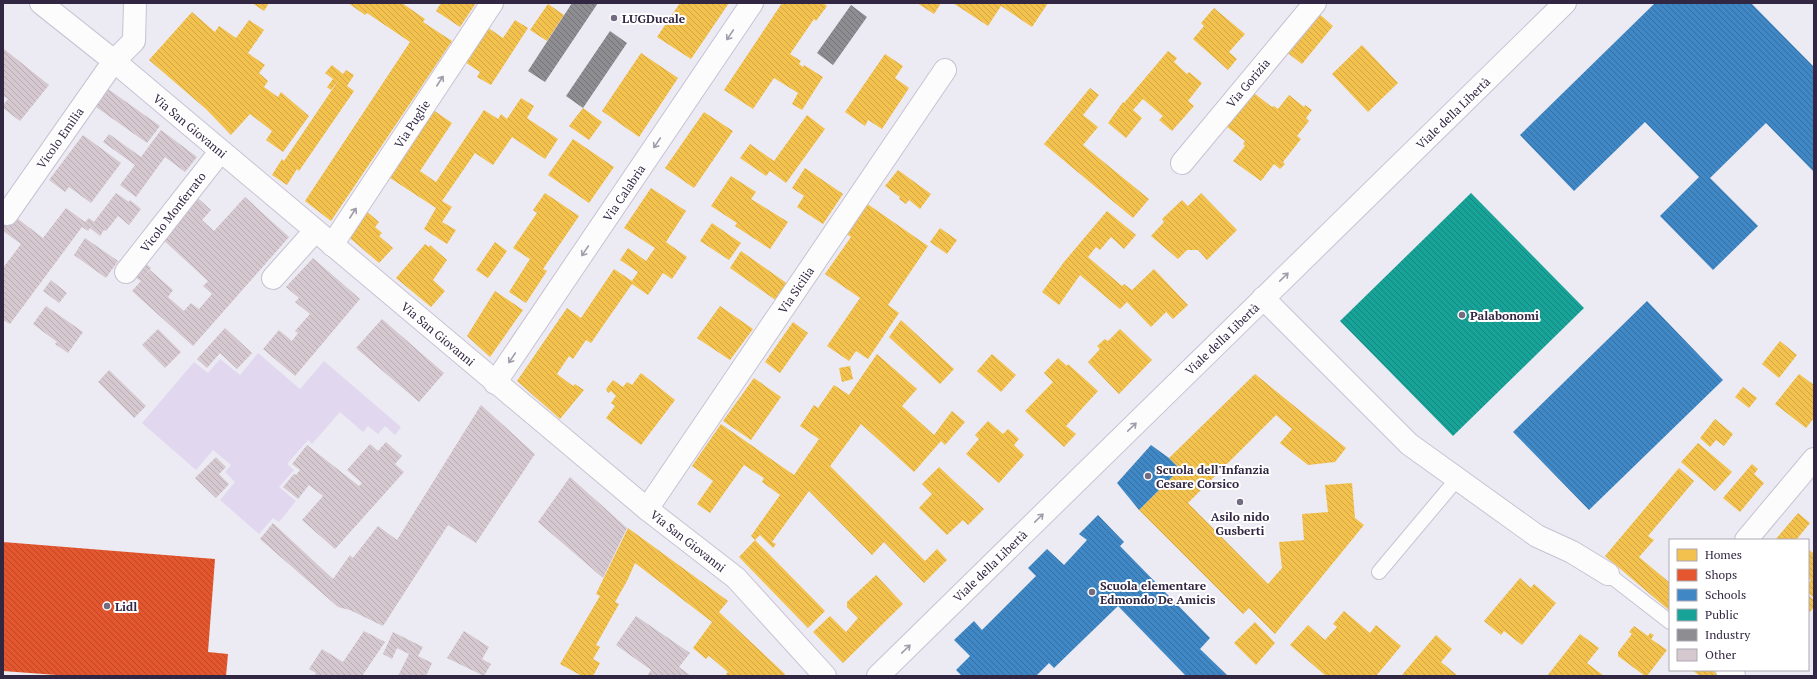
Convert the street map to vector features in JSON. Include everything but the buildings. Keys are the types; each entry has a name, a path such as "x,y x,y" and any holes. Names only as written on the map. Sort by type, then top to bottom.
{"street":[{"name":"Via San Giovanni","path":"41,3 114,61 315,232 647,509 736,578 825,676"},
{"name":"Vicolo Emilia","path":"7,214 114,61 134,40 135,3"},
{"name":"Via Puglie","path":"332,245 492,3"},
{"name":"Via Calabria","path":"496,383 752,3"},
{"name":"Via Gorizia","path":"1182,163 1315,3"},
{"name":"Viale della Libertà","path":"878,676 1566,3"},
{"name":"Via Sicilia","path":"647,509 945,70"},
{"name":"Vicolo Monferrato","path":"126,272 220,152"},
{"path":"272,278 315,232"},
{"path":"1263,298 1409,444 1457,479 1485,497 1537,536 1572,552 1608,574"},
{"path":"1747,539 1814,459"}],"lane":[{"path":"1379,572 1457,479"},
{"path":"1608,574 1669,621"}],"shaded area":[{"path":"258,353 300,389 324,361 401,427 395,435 385,426 378,434 368,426 363,432 340,412 312,444 308,440 287,464 294,470 279,487 296,501 279,522 273,518 259,534 220,500 235,482 225,472 231,465 213,450 196,470 142,423 194,362 208,373 220,359 240,375"}],"place":[{"name":"LUGDucale","path":"614,18"},
{"name":"Palabonomi","path":"1462,315"},
{"name":"Scuola dell'Infanzia Cesare Corsico","path":"1148,476"},
{"name":"Asilo nido Gusberti","path":"1240,502"},
{"name":"Scuola elementare Edmondo De Amicis","path":"1092,592"},
{"name":"Lidl","path":"107,606"}]}
